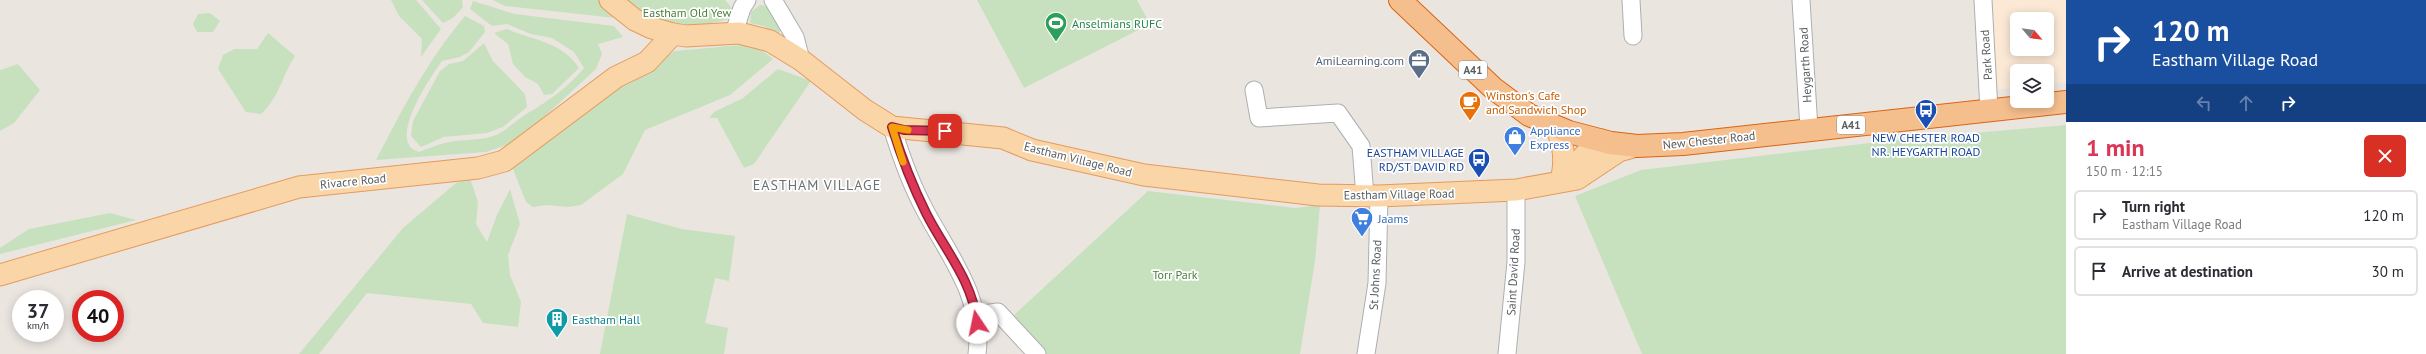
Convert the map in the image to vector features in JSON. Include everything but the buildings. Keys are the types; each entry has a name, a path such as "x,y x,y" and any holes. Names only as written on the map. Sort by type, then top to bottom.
{"highway":[{"name":"New Chester Road","path":"1400,0 1493,88 1529,115 1556,127 1601,140 1637,146 1683,144 2066,102"}],"main road":[{"name":"Eastham Village Road","path":"610,0 635,20 652,28 673,34 686,36 734,33 757,36 770,41 802,60 865,110 892,127 1003,138 1039,152 1144,175 1318,195 1372,196 1516,190 1576,179 1619,152 1637,146"},
{"name":"Rivacre Road","path":"0,275 299,187 478,168 504,161 616,78 647,62 673,34"},
{"path":"1556,127 1563,143 1565,156 1560,181"},
{"path":"1560,181 1590,149 1601,140"}],"street":[{"path":"734,33 742,8 747,0"},
{"path":"773,0 795,37 802,60"},
{"path":"1631,0 1633,36"},
{"name":"Heygarth Road","path":"1801,0 1809,130"},
{"name":"Park Road","path":"1983,0 1989,110"},
{"name":"St Johns Road","path":"1254,90 1259,118 1338,113 1361,146 1372,196 1377,283 1366,354"},
{"path":"892,127 901,158 926,213 963,277 976,315 977,354"},
{"name":"Saint David Road","path":"1507,354 1516,262 1516,190"},
{"path":"976,315 998,312 1037,354"}],"shaded area":[{"path":"1992,0 2066,0 2066,82 2054,83 2054,64 2010,64 2010,88 1997,90"}],"green space":[{"path":"391,0 416,0 441,29 421,57 422,39 399,16"},
{"path":"422,0 462,0 463,7 453,18 443,23"},
{"path":"493,0 599,0 615,18 505,6"},
{"name":"Eastham Old Yew","path":"625,0 725,0 731,8 732,18 698,25 680,25 658,19"},
{"name":"Anselmians RUFC","path":"977,0 1137,0 1150,24 1024,88"},
{"path":"473,1 515,14 614,26 623,37 598,44 602,54 596,69 518,141 486,152 376,160 416,85 451,33 465,16 484,26 485,32 469,52 460,57 442,61 423,90 411,114 407,136 409,145 419,152 445,143 485,138 496,135 558,93 584,68 574,52 552,38 531,34 507,24 492,26 470,9"},
{"path":"760,5 766,6 783,27 778,34 763,26 750,23 751,12"},
{"path":"210,13 220,21 213,32 197,32 193,24 198,14"},
{"path":"507,29 556,47 565,52 579,68 552,94 544,95 538,84 525,77 513,64 508,44 494,33"},
{"path":"268,33 295,56 276,94 267,108 261,114 246,112 218,69 223,55 234,49 257,49"},
{"path":"484,43 493,61 525,94 527,107 503,127 487,133 444,137 421,147 411,136 413,121 440,71 449,64 463,61"},
{"path":"741,45 759,48 773,59 730,95 645,130 623,174 581,205 568,207 546,205 533,207 526,202 512,167 602,92 675,51"},
{"path":"18,64 40,90 14,123 0,131 0,70"},
{"path":"778,69 811,81 754,164 744,168 717,118 709,118 714,112 743,98"},
{"path":"2066,125 2066,354 1642,354 1575,196 1641,170 1904,139"},
{"path":"470,178 478,202 476,224 487,242 497,215 510,189 520,224 508,255 510,275 521,302 518,327 483,323 471,304 367,293 319,354 299,354 403,228 456,183"},
{"name":"Torr Park","path":"1148,191 1295,208 1320,205 1315,261 1300,354 1043,354 1012,317"},
{"path":"110,213 136,220 0,254 0,248 29,229"},
{"path":"627,214 682,229 735,236 729,281 715,278 705,323 728,328 724,354 600,354"}],"slow traffic":[{"path":"903,162 892,127 908,130"}],"place":[{"name":"Anselmians RUFC","path":"1056,42"},
{"name":"AmiLearning.com","path":"1419,80"},
{"name":"Winston's Cafe and Sandwich Shop","path":"1470,122"},
{"name":"NEW CHESTER ROAD NR. HEYGARTH ROAD","path":"1926,130"},
{"name":"Appliance Express","path":"1515,156"},
{"name":"EASTHAM VILLAGE RD/ST DAVID RD","path":"1479,178"},
{"name":"Jaams","path":"1362,238"},
{"name":"Eastham Hall","path":"557,338"}],"district":[{"name":"EASTHAM VILLAGE","path":"817,185"}],"route":[{"path":"945,131 922,129 904,130 892,127 901,158 926,213 963,277 970,294 977,323"}]}
